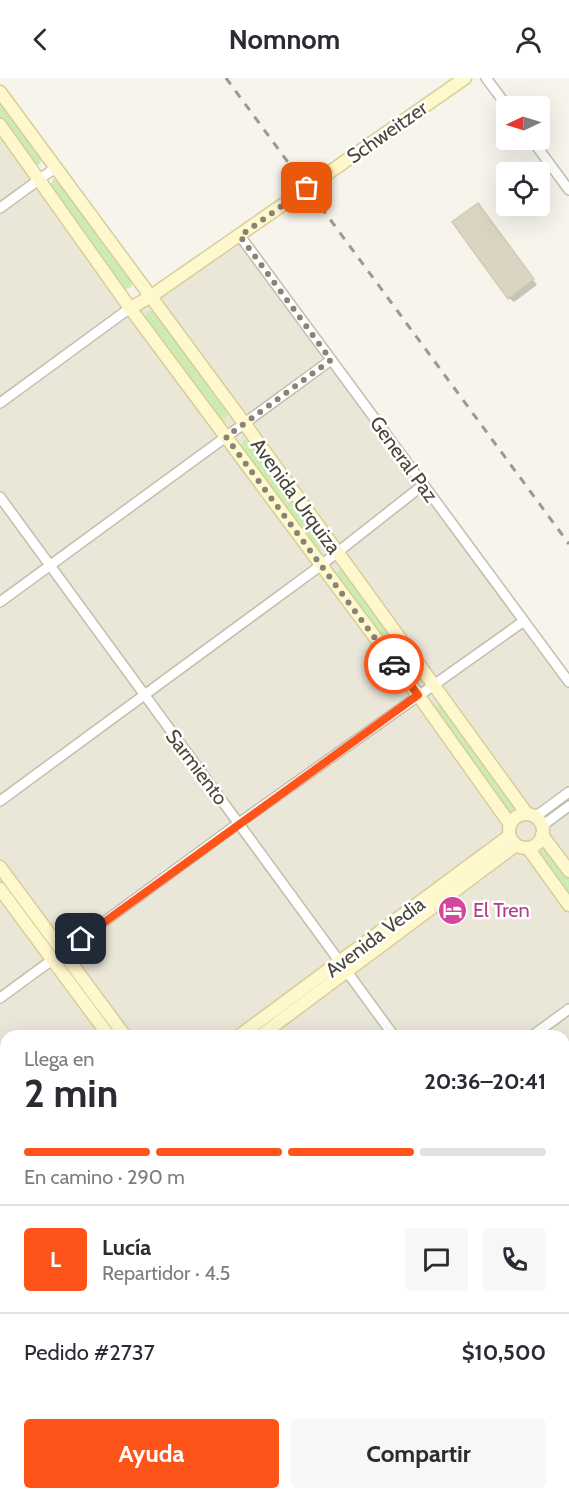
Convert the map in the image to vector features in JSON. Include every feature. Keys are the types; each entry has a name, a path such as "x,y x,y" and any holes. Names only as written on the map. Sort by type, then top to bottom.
{"main road":[{"name":"Schweitzer","path":"130,308 240,236 465,78"},
{"name":"Avenida Urquiza","path":"0,92 537,823 569,871"},
{"name":"Avenida Urquiza","path":"0,125 130,308 418,695 516,838 569,905"},
{"path":"517,817 537,823 538,843 516,838 517,817"},
{"name":"Avenida Vedia","path":"267,1030 344,968 516,838"},
{"path":"0,867 121,1030"},
{"path":"0,889 105,1030"},
{"name":"Avenida Vedia","path":"248,1030 344,968"}],"street":[{"path":"486,78 500,96"},
{"path":"539,150 569,190"},
{"path":"0,208 55,168"},
{"name":"General Paz","path":"240,236 569,682"},
{"path":"0,403 130,308"},
{"path":"0,602 331,360"},
{"path":"0,801 320,566 423,485"},
{"name":"Sarmiento","path":"0,497 143,696 390,1030"},
{"path":"0,998 239,823 524,621"},
{"path":"537,823 569,792"},
{"path":"537,823 569,806"},
{"path":"541,1030 569,1009"}],"shaded area":[{"path":"0,125 130,308 240,236 569,682 569,1030 0,1030"}],"green space":[{"path":"0,100 42,158 40,164 31,163 0,119"},
{"path":"53,179 56,179 131,280 130,288 125,289 122,286 50,186"},
{"path":"148,311 153,311 226,411 228,415 225,419 217,418 145,317"},
{"path":"244,440 250,440 323,540 324,544 321,548 313,547 241,446"},
{"path":"339,569 344,570 418,672 416,678 411,679 336,576"},
{"path":"439,705 443,706 517,809 515,814 510,815 435,712 435,708"},
{"path":"540,841 569,877 569,895 535,849"}],"building":[{"path":"478,203 534,279 508,299 452,222"}],"railway":[{"path":"226,78 569,544"}],"way so far":[{"path":"307,188 240,236 331,360 226,437 394,664"}],"place":[{"name":"El Tren","path":"452,910"}],"route":[{"path":"81,939 418,695 394,664"}]}
